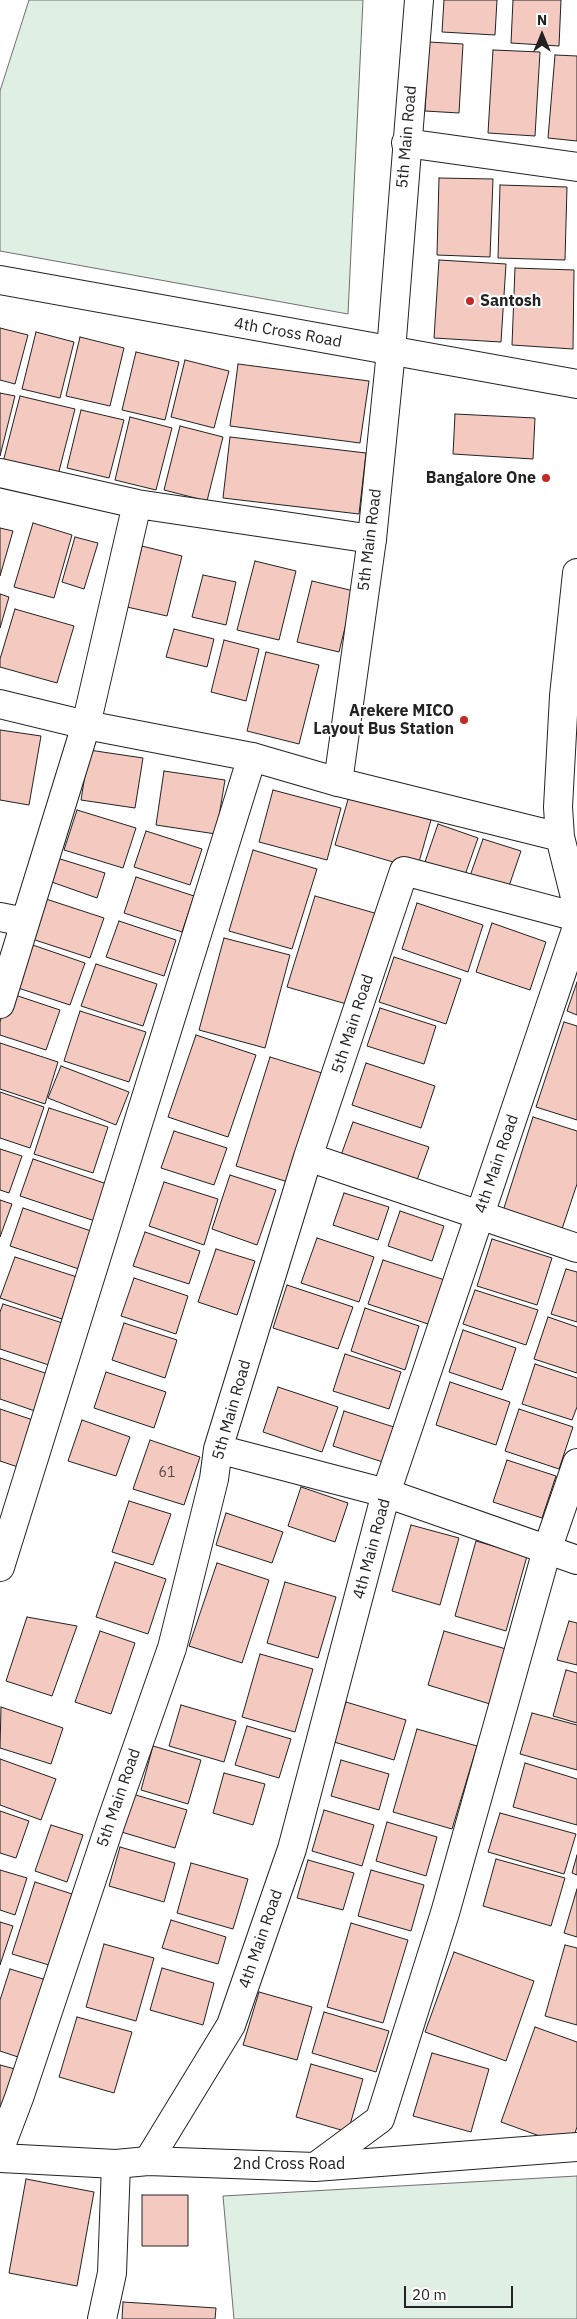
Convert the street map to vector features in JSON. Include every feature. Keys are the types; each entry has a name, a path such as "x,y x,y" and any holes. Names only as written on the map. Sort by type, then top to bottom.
{"street":[{"name":"5th Main Road","path":"338,782 372,538 391,351 406,143 419,0"},
{"path":"406,143 577,167"},
{"name":"4th Cross Road","path":"0,280 577,384"},
{"path":"0,472 137,504 372,538"},
{"path":"0,1004 13,919 86,725 137,504"},
{"path":"577,573 564,706 558,807 560,837 577,905"},
{"path":"0,704 86,725 252,757 338,782 560,837"},
{"path":"0,1567 9,1507 252,757"},
{"name":"5th Main Road","path":"0,2148 19,2098 172,1648 214,1479 218,1449 308,1157 404,871 577,917"},
{"name":"4th Main Road","path":"148,2161 232,2025 292,1849 386,1493 577,927"},
{"path":"308,1157 577,1248"},
{"path":"218,1449 386,1493 577,1560"},
{"path":"315,2167 380,2119 445,1913 547,1550 577,1463"},
{"name":"2nd Cross Road","path":"0,2158 116,2164 148,2161 315,2167 577,2148"},
{"path":"102,2319 112,2273 116,2164"}],"green space":[{"path":"29,0 363,0 348,314 0,251 0,91"},
{"path":"577,2176 577,2319 234,2319 223,2196"}],"building":[{"path":"444,0 497,0 495,35 442,32"},
{"path":"513,0 561,0 559,46 511,43"},
{"path":"429,42 463,44 459,113 425,111"},
{"path":"493,50 540,52 535,136 488,133"},
{"path":"555,55 577,56 577,141 548,138"},
{"path":"439,178 493,179 490,257 437,255"},
{"path":"500,185 567,187 565,260 498,258"},
{"name":"Santosh","path":"439,260 506,264 501,342 434,338"},
{"path":"515,268 574,270 573,349 512,345"},
{"path":"0,328 28,335 15,384 0,380"},
{"path":"36,332 74,342 60,398 22,389"},
{"path":"80,337 124,348 110,406 66,396"},
{"path":"136,352 179,362 165,420 122,410"},
{"path":"185,360 229,371 214,428 171,417"},
{"path":"238,364 369,381 360,443 230,426"},
{"path":"0,393 15,396 0,456"},
{"path":"20,396 75,409 57,479 2,466"},
{"path":"81,410 124,420 109,478 67,468"},
{"path":"455,414 535,418 533,459 453,454"},
{"path":"130,417 172,428 156,490 115,480"},
{"path":"180,426 223,437 207,501 164,490"},
{"path":"230,437 366,453 359,514 223,498"},
{"path":"33,523 72,535 54,598 14,587"},
{"path":"0,528 13,531 0,576"},
{"path":"75,537 98,543 84,589 62,582"},
{"path":"142,546 182,556 167,616 127,607"},
{"path":"255,561 296,571 279,640 237,630"},
{"path":"203,575 236,582 226,625 192,617"},
{"path":"312,581 354,591 339,652 297,642"},
{"path":"0,594 9,597 0,628"},
{"path":"15,609 74,626 57,683 0,667 0,659"},
{"path":"174,629 214,639 207,667 166,657"},
{"path":"224,640 259,649 246,701 211,692"},
{"path":"266,652 319,665 299,744 247,731"},
{"path":"0,730 41,736 29,805 0,800"},
{"path":"89,750 143,758 135,808 81,800"},
{"path":"164,771 225,780 216,834 156,825"},
{"path":"273,790 341,808 327,860 259,842"},
{"path":"349,796 431,820 417,869 335,845"},
{"path":"77,810 136,828 123,868 64,850"},
{"path":"438,824 478,838 465,875 425,862"},
{"path":"146,831 202,849 190,885 134,867"},
{"path":"483,839 521,851 508,889 470,876"},
{"path":"253,850 317,869 292,949 229,931"},
{"path":"54,857 105,873 97,898 46,880"},
{"path":"136,877 194,896 182,932 124,913"},
{"path":"315,896 378,914 350,1005 287,987"},
{"path":"46,899 104,918 90,958 32,939"},
{"path":"417,903 483,925 468,972 402,949"},
{"path":"119,921 176,940 164,976 106,957"},
{"path":"492,923 546,942 530,990 476,972"},
{"path":"224,938 290,955 265,1048 199,1030"},
{"path":"27,943 85,963 70,1005 12,986"},
{"path":"394,957 461,979 446,1024 379,1002"},
{"path":"96,964 157,984 143,1026 81,1006"},
{"path":"577,982 577,1015 567,1011"},
{"path":"9,993 60,1010 46,1050 0,1035 0,1022"},
{"path":"380,1008 436,1026 424,1064 367,1046"},
{"path":"80,1011 146,1032 129,1082 64,1061"},
{"path":"564,1022 577,1026 577,1120 536,1107"},
{"path":"196,1035 256,1055 228,1137 168,1117"},
{"path":"0,1043 58,1062 45,1104 0,1089"},
{"path":"270,1057 322,1073 288,1182 236,1166"},
{"path":"366,1063 435,1086 421,1128 352,1105"},
{"path":"61,1066 129,1092 116,1125 48,1098"},
{"path":"0,1092 44,1107 30,1148 0,1138"},
{"path":"49,1108 108,1127 93,1173 34,1154"},
{"path":"533,1117 577,1131 577,1184 562,1229 503,1211"},
{"path":"353,1122 429,1147 416,1183 340,1158"},
{"path":"174,1131 227,1148 214,1185 161,1168"},
{"path":"0,1149 22,1156 9,1193 0,1190"},
{"path":"33,1159 107,1184 95,1221 20,1196"},
{"path":"230,1175 276,1190 257,1245 212,1229"},
{"path":"164,1182 218,1199 204,1245 149,1226"},
{"path":"344,1193 389,1207 378,1240 333,1225"},
{"path":"0,1200 12,1204 0,1237"},
{"path":"23,1208 91,1231 79,1269 10,1246"},
{"path":"400,1211 444,1226 432,1261 388,1246"},
{"path":"145,1232 200,1251 189,1284 133,1266"},
{"path":"317,1238 374,1257 359,1302 301,1283"},
{"path":"492,1239 552,1258 537,1305 477,1286"},
{"path":"216,1249 255,1261 237,1315 198,1302"},
{"path":"15,1257 77,1277 62,1319 0,1298"},
{"path":"383,1260 451,1282 437,1327 368,1304"},
{"path":"566,1269 577,1272 577,1322 551,1314"},
{"path":"134,1278 188,1296 176,1334 121,1316"},
{"path":"287,1285 353,1307 338,1349 273,1328"},
{"path":"475,1290 538,1310 526,1345 463,1324"},
{"path":"3,1304 72,1326 58,1368 0,1349 0,1312"},
{"path":"365,1308 419,1326 405,1370 351,1351"},
{"path":"548,1317 577,1327 577,1373 534,1359"},
{"path":"124,1323 177,1340 165,1378 112,1360"},
{"path":"463,1330 516,1348 502,1390 449,1372"},
{"path":"345,1354 401,1372 389,1409 333,1391"},
{"path":"0,1358 48,1374 35,1411 0,1399"},
{"path":"535,1364 577,1378 577,1407 572,1420 522,1404"},
{"path":"106,1372 166,1392 154,1428 94,1408"},
{"path":"450,1382 510,1402 496,1445 436,1425"},
{"path":"278,1387 338,1407 322,1452 263,1432"},
{"path":"0,1409 42,1423 27,1470 0,1461"},
{"path":"519,1409 573,1427 559,1469 505,1451"},
{"path":"344,1411 400,1429 389,1464 333,1446"},
{"path":"82,1420 130,1437 116,1476 68,1461"},
{"path":"150,1440 200,1457 184,1505 133,1489"},
{"path":"507,1460 556,1476 542,1518 493,1502"},
{"path":"301,1487 348,1503 335,1542 288,1526"},
{"path":"129,1501 171,1514 153,1565 112,1552"},
{"path":"226,1513 283,1532 272,1563 216,1545"},
{"path":"411,1525 459,1538 440,1605 392,1591"},
{"path":"476,1541 527,1556 506,1631 455,1616"},
{"path":"115,1562 166,1579 148,1634 96,1617"},
{"path":"217,1563 269,1580 242,1663 189,1646"},
{"path":"285,1582 336,1597 318,1658 267,1643"},
{"path":"27,1617 77,1626 52,1696 6,1681"},
{"path":"569,1621 577,1623 577,1665 557,1660"},
{"path":"100,1631 135,1643 111,1714 75,1702"},
{"path":"444,1631 506,1649 490,1704 428,1685"},
{"path":"260,1654 313,1669 295,1732 242,1717"},
{"path":"566,1670 577,1673 577,1723 553,1716"},
{"path":"346,1702 406,1720 394,1760 334,1742"},
{"path":"181,1705 236,1721 224,1762 169,1746"},
{"path":"1,1707 63,1728 51,1764 0,1748"},
{"path":"532,1713 577,1725 577,1770 520,1754"},
{"path":"247,1726 291,1739 279,1778 235,1765"},
{"path":"417,1729 477,1746 452,1829 393,1812"},
{"path":"153,1746 201,1760 188,1804 141,1790"},
{"path":"0,1759 56,1779 41,1820 0,1805"},
{"path":"341,1760 389,1774 379,1810 331,1796"},
{"path":"525,1763 577,1779 577,1825 513,1807"},
{"path":"224,1773 265,1784 253,1825 213,1813"},
{"path":"129,1793 187,1810 175,1848 118,1831"},
{"path":"324,1810 374,1825 362,1866 312,1851"},
{"path":"0,1811 29,1821 16,1858 0,1853"},
{"path":"500,1813 576,1834 564,1874 488,1852"},
{"path":"387,1822 437,1837 426,1876 376,1861"},
{"path":"51,1825 83,1835 67,1882 35,1871"},
{"path":"120,1847 175,1863 164,1902 109,1886"},
{"path":"577,1855 577,1875 572,1873"},
{"path":"496,1859 565,1878 551,1926 483,1906"},
{"path":"308,1860 354,1873 343,1910 297,1898"},
{"path":"191,1863 248,1879 233,1929 177,1913"},
{"path":"0,1870 27,1878 15,1915 0,1910"},
{"path":"371,1870 424,1885 411,1931 358,1916"},
{"path":"35,1882 72,1894 49,1965 12,1954"},
{"path":"577,1889 577,1937 564,1933"},
{"path":"171,1920 226,1937 218,1964 162,1948"},
{"path":"0,1922 13,1926 0,1965"},
{"path":"351,1923 408,1940 383,2023 327,2007"},
{"path":"104,1944 154,1958 136,2021 86,2007"},
{"path":"565,1945 577,1948 577,2025 545,2016"},
{"path":"454,1952 534,1981 506,2061 425,2032"},
{"path":"162,1968 214,1983 203,2025 150,2010"},
{"path":"10,1969 53,1982 27,2060 0,2051 0,2000"},
{"path":"259,1992 312,2007 297,2060 243,2045"},
{"path":"324,2012 389,2031 376,2072 312,2053"},
{"path":"77,2017 132,2032 114,2093 59,2077"},
{"path":"535,2027 577,2042 577,2127 570,2147 501,2122"},
{"path":"432,2053 489,2069 471,2132 413,2116"},
{"path":"311,2064 363,2079 348,2132 296,2117"},
{"path":"0,2065 15,2069 0,2113"},
{"path":"26,2179 94,2192 77,2286 9,2273"},
{"path":"142,2195 188,2195 188,2246 142,2246"},
{"path":"123,2302 216,2308 215,2319 122,2319"}],"place":[{"name":"Santosh","path":"470,301"},
{"name":"Bangalore One","path":"546,478"},
{"name":"Arekere MICO Layout Bus Station","path":"464,720"}]}
